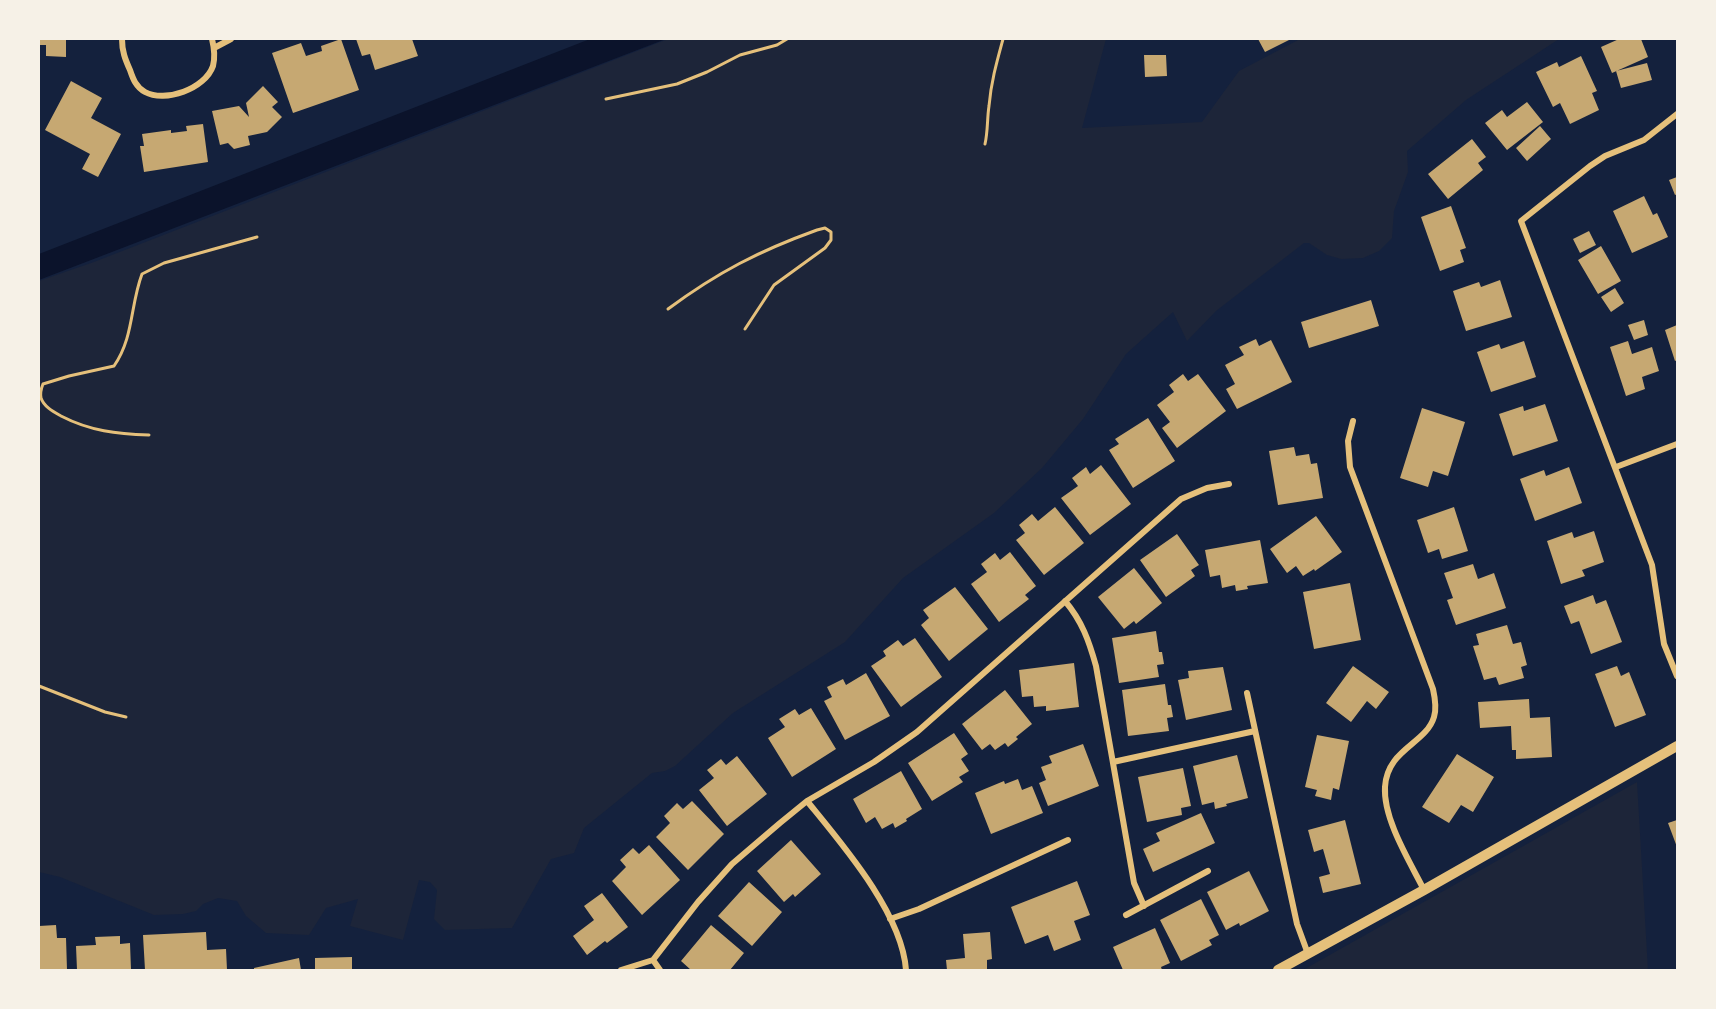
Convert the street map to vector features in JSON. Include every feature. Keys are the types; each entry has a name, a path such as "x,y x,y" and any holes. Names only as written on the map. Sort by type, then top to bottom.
{"street":[{"path":"122,39 122,51 135,83 144,91 155,96 168,96 197,85 207,77 213,66 212,39"},
{"path":"214,48 231,39"},
{"path":"1677,114 1644,140 1605,156 1590,166 1521,221 1652,565 1664,644 1677,676"},
{"path":"1353,421 1348,441 1350,467 1433,689 1436,703 1434,718 1424,732 1390,766 1385,786 1387,806 1394,826 1424,890"},
{"path":"1616,467 1677,444"},
{"path":"621,970 653,960 698,902 732,864 807,801 874,762 916,732 1181,499 1207,488 1229,484"},
{"path":"1065,601 1077,615 1088,638 1093,656 1134,883 1144,906"},
{"path":"1247,693 1297,924 1308,954"},
{"path":"1113,762 1255,731"},
{"path":"1278,970 1677,746"},
{"path":"807,801 859,864 890,918 901,944 906,970"},
{"path":"890,918 919,909 1068,840"},
{"path":"1126,915 1208,872"},
{"path":"653,960 660,970"}],"path":[{"path":"606,99 677,84 740,55 777,45 787,39"},
{"path":"985,144 989,129 988,108 994,71 1004,39"},
{"path":"668,309 699,286 744,260 817,230 825,228 831,232 831,240 825,248 774,285 745,329"},
{"path":"149,435 113,434 80,426 44,404 40,395 43,384 114,366 124,352 135,292 142,274 164,263 257,237"},
{"path":"39,686 105,712 126,717"}],"shaded area":[{"path":"590,39 666,39 39,280 39,254"},
{"path":"668,39 1106,39 1082,128 1202,122 1239,71 1300,39 1559,39 1466,100 1407,151 1408,172 1394,211 1392,238 1379,251 1363,258 1341,259 1327,255 1309,243 1304,243 1216,311 1187,341 1173,312 1126,354 1083,419 1042,468 994,513 903,578 845,642 733,713 675,766 665,771 652,773 584,828 574,853 551,859 512,928 445,930 434,919 437,890 430,882 419,880 403,940 350,926 358,899 326,908 309,935 266,933 246,916 237,901 218,898 203,904 196,911 154,915 60,877 39,872 39,281 94,262"},
{"path":"1637,782 1648,970 1303,970"}],"building":[{"path":"39,39 66,39 66,57 46,56 46,45 39,45"},
{"path":"341,39 359,90 293,113 272,53 301,43 306,56 322,51 321,46"},
{"path":"356,39 412,39 418,56 375,70 370,54 362,56"},
{"path":"1258,39 1291,39 1265,52"},
{"path":"1619,39 1641,39 1648,57 1612,73 1601,47"},
{"path":"1144,55 1166,55 1167,76 1145,77"},
{"path":"1581,56 1597,91 1592,93 1599,110 1570,124 1560,103 1553,107 1536,72 1557,62 1559,67"},
{"path":"1647,63 1652,80 1621,88 1616,71"},
{"path":"71,81 102,98 91,118 121,134 98,177 82,169 90,154 45,130"},
{"path":"263,86 278,102 272,107 282,117 267,132 248,136 250,145 234,149 228,143 220,145 212,111 239,106 249,117 246,103"},
{"path":"1527,102 1543,122 1507,150 1485,123 1502,110 1507,117"},
{"path":"203,124 208,162 144,172 140,146 144,146 142,134 171,130 171,133 187,131 186,126"},
{"path":"1540,126 1551,139 1527,161 1516,148"},
{"path":"1472,139 1486,157 1478,163 1483,170 1448,199 1428,174"},
{"path":"1677,177 1677,194 1675,195 1669,180"},
{"path":"1644,196 1653,215 1657,213 1668,237 1632,253 1613,211"},
{"path":"1451,206 1466,248 1460,250 1464,262 1440,271 1421,217"},
{"path":"1589,231 1596,245 1580,253 1573,239"},
{"path":"1601,246 1621,281 1598,294 1578,260"},
{"path":"1500,280 1512,317 1466,331 1453,291 1479,282 1481,287"},
{"path":"1615,288 1624,303 1611,312 1601,297"},
{"path":"1371,300 1379,326 1309,348 1301,322"},
{"path":"1644,320 1648,335 1634,340 1628,325"},
{"path":"1677,325 1677,360 1675,361 1665,330"},
{"path":"1256,339 1259,346 1271,340 1292,382 1237,409 1226,389 1235,384 1225,365 1244,355 1239,347"},
{"path":"1524,341 1536,377 1491,392 1477,352 1499,344 1501,349"},
{"path":"1628,341 1632,354 1652,347 1659,371 1642,377 1645,389 1626,396 1610,347"},
{"path":"1183,374 1188,381 1198,374 1226,411 1177,448 1162,428 1170,422 1157,405 1174,392 1169,385"},
{"path":"1545,404 1558,441 1513,456 1499,414 1523,406 1524,411"},
{"path":"1422,408 1465,422 1448,476 1433,471 1428,487 1400,478"},
{"path":"1148,418 1175,461 1133,488 1109,450 1119,444 1115,439"},
{"path":"1294,447 1296,456 1309,454 1311,464 1317,463 1323,498 1278,505 1269,451"},
{"path":"1101,465 1131,504 1090,535 1061,498 1078,486 1072,478 1086,467 1090,474"},
{"path":"1569,467 1582,503 1535,521 1520,479 1544,470 1546,476"},
{"path":"1055,507 1084,543 1044,575 1016,540 1025,533 1019,525 1032,514 1038,521"},
{"path":"1454,507 1468,551 1442,559 1439,549 1428,553 1417,520"},
{"path":"1316,516 1342,552 1315,571 1314,569 1303,576 1296,566 1287,573 1270,549"},
{"path":"1594,531 1604,562 1582,570 1585,576 1561,584 1547,541 1572,532 1574,538"},
{"path":"1177,534 1199,565 1191,570 1195,576 1166,597 1140,560"},
{"path":"1260,540 1268,583 1247,586 1248,589 1236,591 1235,585 1222,588 1220,575 1210,577 1205,550"},
{"path":"1010,552 1036,586 1025,595 1029,599 999,622 971,584 987,572 981,564 995,553 1000,560"},
{"path":"1473,564 1478,579 1494,573 1506,608 1456,625 1447,600 1453,598 1444,573"},
{"path":"1134,568 1162,603 1136,624 1134,621 1124,629 1098,597"},
{"path":"1350,583 1361,640 1314,649 1303,592"},
{"path":"955,587 988,629 949,661 921,625 929,618 923,610"},
{"path":"1593,595 1596,604 1606,600 1622,642 1591,654 1579,621 1571,624 1564,606"},
{"path":"1507,625 1513,644 1521,642 1527,665 1521,667 1524,678 1499,685 1496,677 1484,680 1473,646 1479,645 1476,634"},
{"path":"1156,631 1159,652 1162,652 1164,664 1157,665 1159,677 1119,683 1112,638"},
{"path":"915,638 942,677 901,707 871,666 886,656 883,651 898,640 903,646"},
{"path":"1074,663 1079,707 1046,711 1046,706 1034,707 1033,696 1022,697 1019,670"},
{"path":"1353,666 1389,692 1376,709 1367,701 1351,722 1326,703"},
{"path":"1617,666 1621,676 1629,672 1646,715 1615,727 1595,674"},
{"path":"1223,667 1232,710 1186,720 1178,680 1189,678 1188,671"},
{"path":"866,673 890,716 845,740 824,701 832,697 827,687 843,679 846,685"},
{"path":"1165,684 1168,705 1171,705 1173,717 1167,718 1169,731 1128,736 1122,690"},
{"path":"1005,690 1032,724 1008,747 1005,743 995,750 990,744 982,750 962,724"},
{"path":"1529,699 1530,718 1550,717 1552,757 1516,759 1516,750 1512,750 1511,726 1480,728 1478,702"},
{"path":"811,708 836,749 792,777 768,738 785,727 779,719 795,709 799,715"},
{"path":"954,733 968,754 961,759 969,771 959,777 963,782 932,801 908,763"},
{"path":"1317,735 1349,741 1339,790 1333,788 1331,800 1315,796 1317,790 1305,787"},
{"path":"1083,744 1099,786 1048,806 1039,783 1046,780 1041,767 1052,763 1049,756"},
{"path":"1457,754 1494,777 1473,812 1461,805 1449,823 1422,807"},
{"path":"1237,755 1248,798 1215,809 1214,802 1202,805 1193,766"},
{"path":"737,756 767,794 727,826 699,790 714,778 707,770 721,759 726,765"},
{"path":"1183,768 1191,806 1181,808 1182,815 1147,822 1138,777"},
{"path":"901,771 922,809 895,828 893,823 882,829 875,817 866,823 853,799"},
{"path":"1018,779 1022,790 1032,786 1043,813 991,834 975,793 1004,781 1005,784"},
{"path":"692,801 724,834 688,870 656,837 670,823 664,816 677,803 683,809"},
{"path":"1201,813 1215,843 1153,872 1143,849 1160,841 1156,833"},
{"path":"1345,820 1361,884 1323,893 1319,877 1330,874 1323,849 1314,852 1308,830"},
{"path":"1677,820 1677,847 1668,823"},
{"path":"791,840 821,874 795,897 793,894 784,902 757,871"},
{"path":"649,845 680,880 642,915 612,881 626,867 620,860 633,848 639,854"},
{"path":"1249,871 1269,911 1240,926 1239,923 1226,930 1207,892"},
{"path":"1077,881 1090,915 1074,921 1081,940 1054,951 1048,935 1025,944 1011,907"},
{"path":"749,882 782,912 752,946 718,916"},
{"path":"602,893 628,927 587,955 573,936 594,920 584,906"},
{"path":"1201,899 1219,935 1209,940 1212,945 1181,961 1160,920"},
{"path":"56,925 57,938 66,938 67,970 39,970 39,926"},
{"path":"711,925 744,953 730,970 691,970 681,961"},
{"path":"1155,928 1170,963 1161,967 1162,970 1123,970 1113,947"},
{"path":"206,932 207,950 226,949 227,970 145,970 143,935"},
{"path":"990,932 992,959 987,960 987,970 947,970 946,960 965,958 963,934"},
{"path":"120,936 120,944 130,943 131,970 77,970 76,946 96,945 95,937"},
{"path":"352,957 352,970 315,970 315,958"},
{"path":"299,958 301,970 254,970 254,968"}]}
